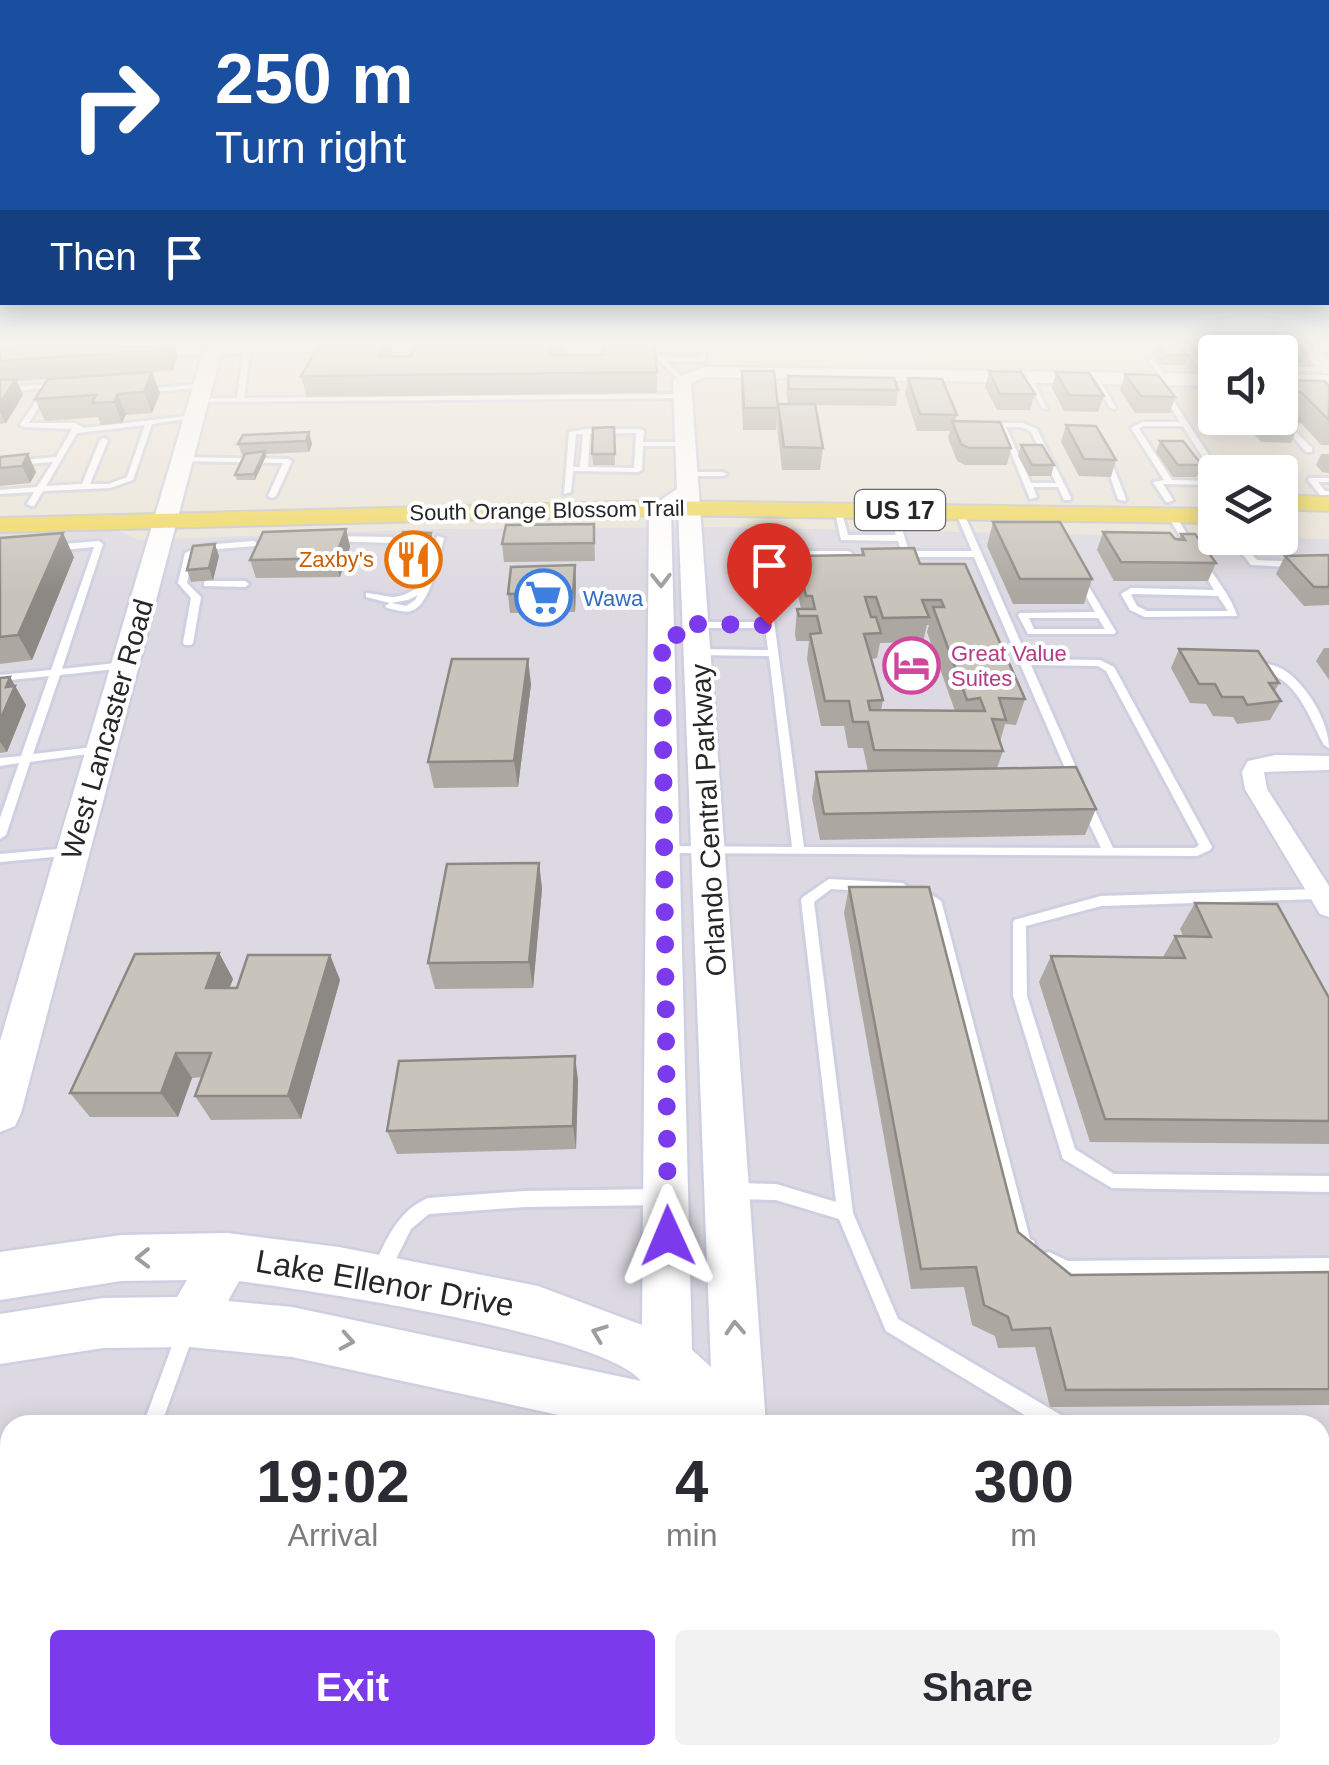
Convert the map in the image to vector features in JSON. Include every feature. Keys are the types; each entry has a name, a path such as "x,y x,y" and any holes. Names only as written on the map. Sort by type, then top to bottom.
{"main road":[{"name":"South Orange Blossom Trail","path":"0,525 272,496 568,481 838,508 959,511 1170,499 1198,510"},
{"name":"South Orange Blossom Trail","path":"0,506 36,496 170,509 681,495 1038,504 1064,492 1122,499 1198,500"},
{"path":"1298,508 1329,504"},
{"path":"1298,513 1329,519"}],"street":[{"name":"West Lancaster Road","path":"0,1113 192,428"},
{"name":"Orlando Central Parkway","path":"684,428 681,495 689,637 686,826 668,1197 707,1414"},
{"path":"1325,900 1256,789 1253,772 1256,766 1276,762 1329,763"},
{"name":"Orlando Central Parkway","path":"686,826 728,1191 707,1414"},
{"path":"190,1322 227,1256"},
{"name":"Lake Ellenor Drive","path":"0,1276 121,1258 227,1256 377,1278 538,1310 604,1334 707,1414"},
{"path":"0,1338 103,1323 190,1322 292,1332 707,1414"}],"lane":[{"path":"36,496 71,436 87,428"},
{"path":"0,492 36,496 84,486 110,486 130,478 148,428"},
{"path":"1004,428 1038,504"},
{"path":"1030,428 1064,492"},
{"path":"1135,428 1233,612 1230,616 1140,613 1126,594 1221,593"},
{"path":"1185,428 1204,455"},
{"path":"640,430 638,470 584,469 568,481 573,432 640,430"},
{"path":"584,469 588,432"},
{"path":"1295,435 1309,450"},
{"path":"84,486 104,440"},
{"path":"640,444 685,444"},
{"path":"1099,447 1114,472 1122,499"},
{"path":"0,464 58,459"},
{"path":"184,459 288,461 272,496"},
{"path":"681,495 723,474"},
{"path":"1329,480 1312,480 1322,493 1329,493"},
{"path":"1170,499 1198,489"},
{"path":"838,508 853,567 862,569"},
{"path":"892,510 911,569"},
{"path":"959,511 1109,852"},
{"path":"369,596 408,609 419,602 440,538"},
{"path":"844,538 901,538"},
{"path":"323,539 391,540"},
{"path":"188,643 196,597 182,583 189,554 272,540"},
{"path":"0,836 100,544 40,549"},
{"path":"799,851 761,564 764,556 848,554"},
{"path":"906,554 977,554"},
{"path":"1248,555 1254,563 1329,566"},
{"path":"1074,568 1111,632 1031,632 1023,615 1101,615"},
{"path":"895,569 929,569"},
{"path":"966,569 984,570"},
{"path":"207,584 244,584"},
{"path":"689,637 769,625"},
{"path":"689,637 773,653"},
{"path":"686,826 799,851 1197,852 1206,847 1110,669 1100,663 1024,662"},
{"path":"1244,664 1277,667 1293,682 1329,745"},
{"path":"0,678 125,665"},
{"path":"0,762 102,748"},
{"path":"0,858 73,852"},
{"path":"1042,1415 892,1325 845,1213 807,900 829,884 917,889 936,904 1023,1244 1066,1270 1329,1266"},
{"path":"1325,900 1100,900 1019,923 1020,996 1069,1154 1112,1181 1329,1184"},
{"path":"728,1191 776,1192 845,1213"},
{"path":"377,1278 418,1210 451,1203 524,1198 668,1197"},
{"path":"156,1415 190,1322"}],"shaded area":[{"path":"711,527 1198,536 1198,555 1298,555 1298,538 1329,539 1329,1415 0,1415 0,534 116,529 138,540 432,529"}],"building":[{"path":"593,428 614,428 615,454 592,454"},
{"path":"781,428 819,428 823,448 784,447"},
{"path":"955,428 1003,428 1011,448 969,448 961,444"},
{"path":"1068,428 1097,428 1116,460 1084,459"},
{"path":"309,432 306,441 238,444 243,435"},
{"path":"1160,441 1183,441 1198,460 1198,465 1178,465"},
{"path":"1021,445 1042,445 1054,465 1032,465"},
{"path":"265,451 254,474 235,475 245,454"},
{"path":"28,454 22,466 0,468 0,457"},
{"path":"993,522 1060,522 1092,579 1020,579"},
{"path":"594,524 594,543 502,544 506,525"},
{"path":"346,529 335,558 250,560 263,532"},
{"path":"403,532 431,533 422,562 392,562"},
{"path":"1103,532 1170,533 1175,539 1185,540 1181,534 1195,534 1198,555 1210,555 1216,563 1121,562"},
{"path":"63,533 18,635 0,637 0,538"},
{"path":"215,544 209,568 187,570 193,546"},
{"path":"914,548 920,564 965,564 1025,699 999,698 1006,720 992,719 1003,751 874,750 868,722 853,722 849,701 825,701 810,634 821,633 817,616 799,616 797,609 815,609 812,596 806,596 797,556 864,555 862,549","holes":["865,597 876,597 883,618 929,617 922,600 941,600 944,607 933,607 967,700 980,698 985,711 870,710 868,701 883,700 864,634 881,633"]},
{"path":"1329,555 1329,587 1314,587 1285,556"},
{"path":"575,565 573,593 508,594 511,567"},
{"path":"1179,649 1258,651 1279,683 1269,683 1281,701 1247,705 1243,697 1222,697 1215,684 1199,684"},
{"path":"452,659 528,659 514,761 428,762"},
{"path":"10,677 6,687 15,686 0,720 0,678"},
{"path":"1076,767 1096,809 824,814 816,772"},
{"path":"539,863 529,962 428,963 447,864"},
{"path":"849,887 929,887 1018,1232 1071,1275 1329,1272 1329,1389 1066,1390 1050,1328 1012,1330 1008,1317 984,1305 976,1267 921,1269"},
{"path":"1195,903 1277,904 1329,998 1329,1121 1105,1119 1051,956 1185,958 1175,936 1211,937"},
{"path":"219,953 206,988 237,988 248,955 330,955 288,1096 195,1096 211,1053 176,1053 161,1093 70,1093 135,954"},
{"path":"575,1056 573,1126 387,1131 399,1061"}],"place":[{"name":"Zaxby's","path":"413,559"},
{"name":"Wawa","path":"544,598"},
{"name":"Great Value Suites","path":"912,666"}],"route":[{"path":"668,1236 662,635 698,635 698,624 769,625"}]}
